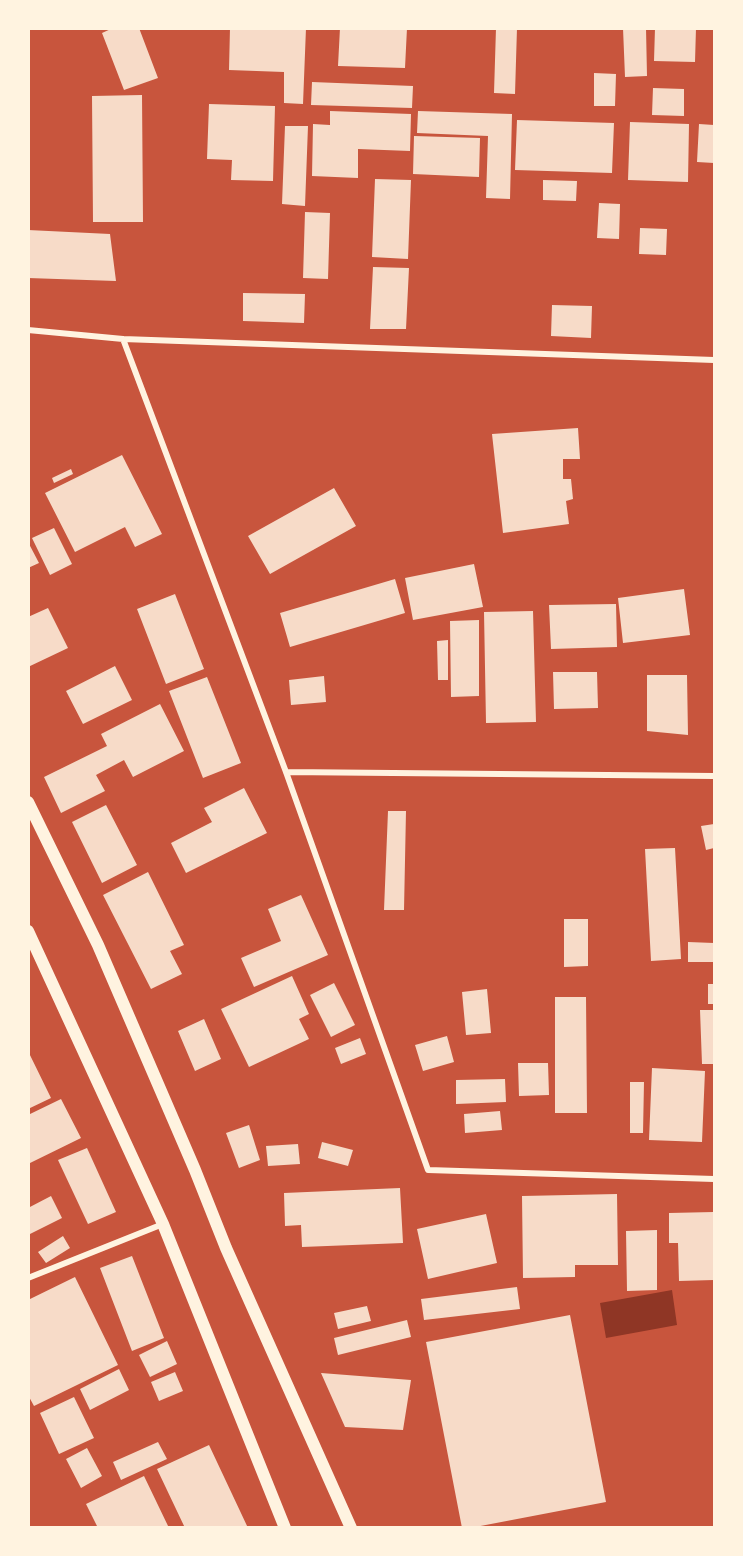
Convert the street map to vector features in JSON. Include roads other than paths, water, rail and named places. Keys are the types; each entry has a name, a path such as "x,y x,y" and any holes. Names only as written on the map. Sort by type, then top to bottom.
{"main road":[{"path":"28,802 98,945 226,1248 351,1527"},
{"path":"28,931 163,1224 285,1527"}],"street":[{"path":"28,330 123,339 714,360"},
{"path":"123,339 286,772 428,1170 714,1179"},
{"path":"286,772 714,776"},
{"path":"28,1278 163,1224"}]}
